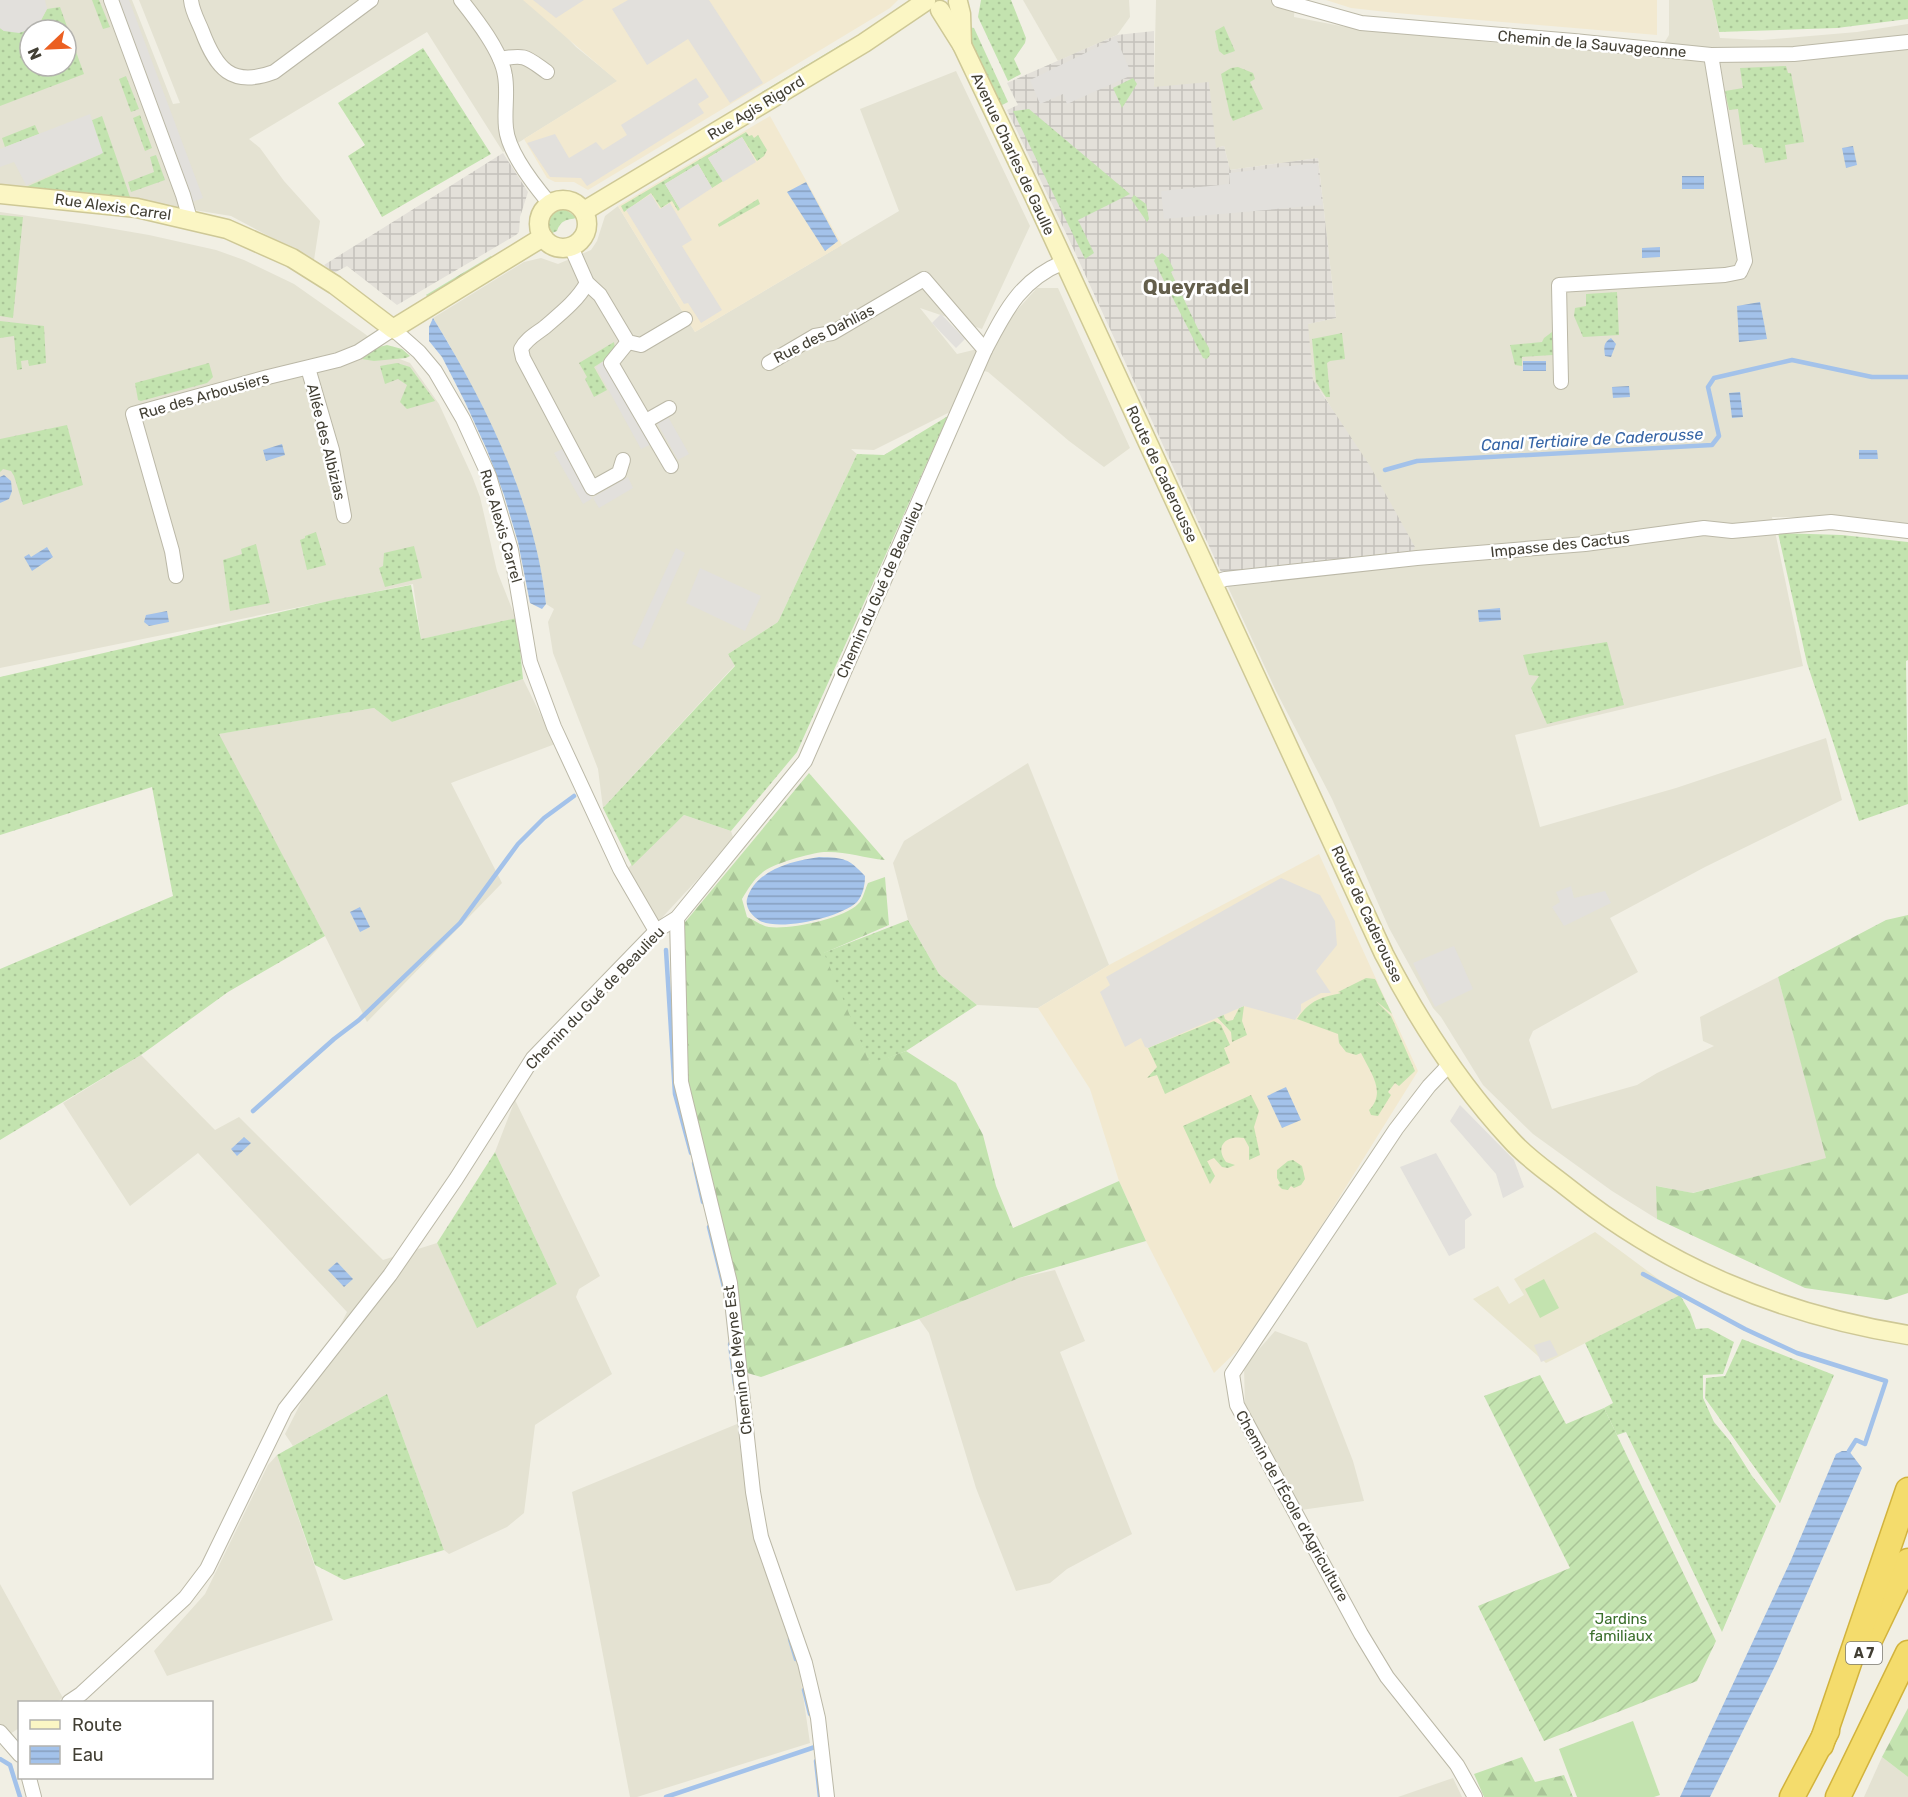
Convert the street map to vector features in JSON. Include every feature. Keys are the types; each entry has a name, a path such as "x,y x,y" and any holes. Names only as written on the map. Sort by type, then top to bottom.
{"highway":[{"path":"1821,1745 1908,1490"},
{"name":"A 7","path":"1792,1797 1821,1745 1908,1561"},
{"name":"A 7","path":"1838,1797 1908,1653"}],"main road":[{"name":"Avenue Charles de Gaulle","path":"931,4 949,9 959,1 962,45"},
{"name":"Avenue Charles de Gaulle","path":"931,4 962,45 1064,262"},
{"name":"Rue Agis Rigord","path":"584,211 931,4"},
{"name":"Rue Alexis Carrel","path":"0,194 124,206 227,229 292,258 335,285 393,329"},
{"path":"558,200 568,200 577,204 584,211 587,228 579,242 559,248 543,237 539,223 540,215 549,204 558,200"},
{"path":"393,329 543,237"},
{"name":"Route de Caderousse","path":"1064,262 1388,960 1422,1023 1449,1065 1513,1142 1600,1213 1649,1245 1707,1276 1815,1316 1908,1335"}],"street":[{"path":"111,0 190,219"},
{"path":"191,0 210,53 223,68 234,76 247,79 274,72 371,0"},
{"path":"461,0 500,59 505,76 508,139 549,204"},
{"name":"Chemin de la Sauvageonne","path":"1279,0 1361,23 1711,55 1794,54 1908,42"},
{"path":"1561,382 1559,285 1725,275 1740,272 1745,261 1711,55"},
{"path":"500,59 525,56 547,72"},
{"path":"571,246 587,283 600,295 628,342 641,345 686,319"},
{"name":"Chemin du Gué de Beaulieu","path":"70,1701 81,1694 185,1598 207,1569 285,1409 390,1275 456,1179 533,1058 656,931 677,918 805,761 985,350 1006,310 1023,289 1038,274 1064,262"},
{"name":"Rue des Dahlias","path":"769,363 815,336 832,333 924,279 985,350"},
{"path":"587,283 581,295 525,342 521,349 523,358 592,488 619,473 623,460"},
{"name":"Rue des Arbousiers","path":"176,576 172,551 133,414 338,360 358,352 393,329"},
{"name":"Rue Alexis Carrel","path":"393,329 419,352 435,371 463,420 489,476 511,550 530,662 554,727 620,869 656,931"},
{"path":"628,342 611,363 671,466"},
{"name":"Allée des Albizias","path":"308,368 332,450 344,516"},
{"path":"646,421 669,408"},
{"name":"Impasse des Cactus","path":"1213,583 1225,579 1417,558 1585,544 1704,528 1732,531 1831,522 1908,531"},
{"name":"Chemin de Meyne Est","path":"677,918 681,1082 730,1283 753,1492 761,1537 805,1663 818,1718 827,1797"},
{"name":"Chemin de l'École d'Agriculture","path":"1449,1065 1429,1086 1396,1129 1232,1374 1237,1405 1361,1634 1387,1677 1457,1765 1475,1797"},
{"path":"0,1732 9,1743"},
{"path":"29,1779 34,1797"}],"shaded area":[{"path":"0,0 132,0 173,104 180,103 139,0 531,0 576,47 618,81 503,152 427,32 249,139 260,148 284,181 320,221 314,260 231,216 126,199 0,189"},
{"path":"0,0 45,0 47,9 42,18 18,18 18,33 4,31 0,28"},
{"path":"116,0 129,0 203,198 192,202"},
{"path":"523,0 898,0 890,8 588,190 574,182 555,182 547,178 524,139 617,81"},
{"path":"533,0 584,0 556,18"},
{"path":"628,0 709,0 763,83 730,103 688,39 647,65 612,9"},
{"path":"1023,0 1129,0 1130,17 1117,35 1058,61"},
{"path":"1156,0 1295,0 1294,17 1346,27 1526,46 1603,50 1655,58 1669,35 1669,0 1712,0 1720,38 1762,40 1857,32 1908,24 1908,527 1829,518 1772,517 1803,666 1515,735 1540,827 1676,788 1826,738 1842,800 1705,867 1610,918 1638,972 1533,1031 1529,1040 1552,1109 1637,1085 1714,1046 1703,1041 1700,1017 1778,977 1827,1158 1692,1193 1657,1186 1657,1219 1612,1191 1533,1134 1483,1085 1441,1017 1433,1008 1389,928 1332,799 1276,691 1221,572 1412,553 1325,397 1313,381 1307,324 1336,318 1318,158 1230,170 1224,146 1216,148 1154,88"},
{"path":"1326,0 1657,0 1657,35 1396,13 1351,8"},
{"path":"1154,31 1154,87 1209,82 1216,148 1224,146 1230,170 1318,158 1336,318 1308,324 1313,380 1370,466 1415,547 1412,553 1221,572 1073,248 1007,110 1018,105 1007,83 1117,35"},
{"path":"1116,38 1132,75 1067,104 1063,94 1040,104 1030,80"},
{"path":"956,71 1030,226 982,329 920,308 957,354 994,345 1009,319 1037,288 1058,288 1130,448 1104,467 1069,441 988,372 972,368 952,411 874,450 851,449 857,454 778,622 728,654 735,665 603,808 598,769 553,653 548,622 554,609 546,604 543,581 515,479 494,432 449,344 433,318 524,262 541,258 558,264 591,250 597,241 605,216 618,206 695,332 899,211 860,109"},
{"path":"696,78 709,97 698,104 704,113 587,186 581,178 550,177 527,143 555,134 569,158 596,142 603,150 627,135 621,125"},
{"path":"90,114 103,153 26,185 14,162 0,167 0,149"},
{"path":"770,116 842,245 695,332 618,206"},
{"path":"742,137 756,162 723,182 708,158"},
{"path":"503,153 528,192 520,217 519,232 516,235 397,305 347,266 334,273 324,265"},
{"path":"1317,163 1322,205 1164,219 1161,191 1230,184 1229,173"},
{"path":"698,164 712,188 680,209 665,184"},
{"path":"651,194 660,209 670,203 692,240 682,246 722,310 701,323 688,303 684,304 626,210"},
{"path":"0,212 149,235 216,250 244,260 294,284 392,356 410,363 439,404 472,476 480,497 497,571 516,619 421,639 413,584 0,668"},
{"path":"941,314 965,339 956,348 932,323"},
{"path":"604,361 652,444 641,449 596,367"},
{"path":"667,415 689,454 678,460 656,421"},
{"path":"564,448 592,498 628,477 633,488 599,508 593,498 583,504 554,453"},
{"path":"676,548 685,553 642,649 632,644"},
{"path":"700,568 761,596 745,631 686,603"},
{"path":"523,679 555,744 451,783 502,883 367,1022 325,936 218,734 374,708 392,722"},
{"path":"1028,763 1109,965 1038,1008 977,1005 939,974 908,920 893,863 904,841"},
{"path":"684,815 731,831 734,840 657,923 627,869"},
{"path":"1319,854 1418,1071 1285,1282 1238,1350 1214,1373 1146,1241 1119,1181 1090,1089 1038,1008 1109,965"},
{"path":"1281,878 1320,895 1335,921 1337,945 1316,971 1331,993 1321,993 1301,1004 1301,1011 1295,1020 1244,1006 1148,1048 1145,1047 1141,1038 1125,1047 1100,992 1110,985 1106,977"},
{"path":"1571,886 1574,898 1605,891 1611,903 1564,926 1552,907 1560,902 1556,892"},
{"path":"1454,946 1473,989 1435,1007 1413,963"},
{"path":"141,1055 215,1130 239,1117 383,1260 437,1243 477,1327 557,1284 495,1152 515,1100 600,1276 579,1289 576,1297 612,1374 535,1425 524,1513 507,1527 449,1554 444,1550 387,1394 293,1446 285,1434 347,1312 198,1153 130,1206 63,1103"},
{"path":"1460,1105 1514,1160 1524,1187 1503,1198 1496,1174 1450,1121"},
{"path":"1436,1153 1472,1215 1465,1220 1465,1248 1449,1256 1400,1167"},
{"path":"1595,1232 1680,1295 1546,1363 1473,1299 1498,1286 1509,1304 1524,1295 1514,1279"},
{"path":"1055,1270 1085,1341 1060,1352 1132,1534 1067,1569 1050,1583 1016,1591 976,1488 929,1333 919,1319 1019,1278"},
{"path":"1275,1331 1307,1343 1353,1461 1364,1501 1301,1510 1245,1408 1244,1366"},
{"path":"1550,1340 1558,1355 1541,1362 1534,1345"},
{"path":"737,1424 749,1515 798,1661 810,1743 637,1797 630,1797 572,1492"},
{"path":"277,1455 333,1620 167,1676 154,1651 205,1594 268,1465"},
{"path":"0,1584 63,1698 58,1701 18,1701 18,1729 10,1734 0,1724"},
{"path":"1882,1757 1908,1777 1908,1797 1864,1797"},
{"path":"1453,1778 1462,1797 1398,1797"}],"green space":[{"path":"92,0 99,0 110,27 103,29"},
{"path":"981,0 1011,0 1026,38 1014,59 1021,74 1008,81 978,17"},
{"path":"1712,0 1908,0 1908,19 1837,28 1719,32"},
{"path":"60,7 64,18 42,18 47,9"},
{"path":"1224,26 1235,51 1224,55 1219,51 1215,31"},
{"path":"969,27 974,28 1008,102 1000,106 973,48"},
{"path":"0,28 4,31 18,30 18,78 74,78 0,106"},
{"path":"847,41 848,44 764,95 762,92"},
{"path":"423,48 491,154 382,217 348,156 365,145 338,103"},
{"path":"78,57 84,74 78,76"},
{"path":"1786,66 1788,73 1791,73 1804,142 1785,145 1787,159 1765,163 1762,148 1754,147 1752,144 1743,145 1738,109 1729,110 1725,91 1743,88 1740,68"},
{"path":"1238,67 1253,73 1255,79 1250,82 1263,109 1233,121 1221,74"},
{"path":"126,76 139,109 131,112 119,79"},
{"path":"1133,78 1137,84 1122,108 1113,88"},
{"path":"1029,109 1130,194 1078,220 1094,253 1085,259 1013,111"},
{"path":"140,115 152,148 145,151 133,118"},
{"path":"102,116 130,197 26,187 101,154 90,121"},
{"path":"35,125 39,134 5,147 2,138"},
{"path":"746,132 754,138 758,135 767,150 764,156 757,161 742,137 708,158 723,181 712,188 698,164 665,184 680,209 678,211 672,201 661,208 651,193 624,212 621,206"},
{"path":"156,155 165,180 131,192 128,182 154,172 150,157"},
{"path":"1134,195 1146,204 1149,219 1147,222 1131,199"},
{"path":"758,199 760,204 719,227 718,224"},
{"path":"564,208 577,218 564,221 557,231 550,234 546,220 553,210"},
{"path":"0,215 23,217 13,318 0,316"},
{"path":"1162,253 1168,258 1174,270 1171,272 1209,348 1210,355 1207,359 1203,358 1154,261"},
{"path":"491,256 492,258 428,297 426,295"},
{"path":"1617,292 1619,335 1583,337 1574,316 1575,308 1586,306 1586,294"},
{"path":"0,321 44,326 46,363 29,366 28,360 21,361 22,369 17,370 14,336 0,338"},
{"path":"1552,332 1553,355 1522,357 1522,366 1515,365 1510,345 1542,342"},
{"path":"1342,333 1345,359 1327,363 1330,397 1326,397 1316,382 1312,339"},
{"path":"614,342 615,348 605,360 594,367 607,390 594,397 579,363"},
{"path":"387,345 402,349 410,356 374,361 362,359 375,348"},
{"path":"209,363 213,377 207,383 138,400 135,383"},
{"path":"397,363 410,367 435,401 407,409 400,402 407,385 398,379 385,384 380,366"},
{"path":"948,416 797,752 731,831 684,815 632,866 603,808 735,666 728,654 778,622 857,454 884,455"},
{"path":"67,425 83,485 23,505 11,471 3,469 0,472 0,439"},
{"path":"316,532 326,565 307,570 300,540"},
{"path":"1778,533 1842,535 1908,542 1908,660 1906,661 1908,804 1859,821 1807,663"},
{"path":"256,544 270,603 230,611 223,560 242,554 241,549"},
{"path":"414,546 422,578 385,587 379,568 383,566 384,553"},
{"path":"411,585 421,639 517,618 523,679 392,722 374,708 219,734 325,936 228,992 141,1055 0,1140 0,969 173,896 152,787 0,835 0,677 333,600"},
{"path":"1607,642 1624,705 1547,724 1531,688 1539,676 1529,675 1523,655"},
{"path":"809,773 885,860 824,852 774,866 756,879 742,899 747,917 766,926 778,927 829,919 858,904 868,883 885,877 889,925 824,953 870,1064 906,1051 956,1083 983,1135 996,1186 1013,1228 1119,1181 1146,1241 1019,1278 919,1319 761,1377 744,1372 687,1086 681,927"},
{"path":"1908,915 1908,1293 1887,1300 1805,1288 1657,1219 1656,1186 1693,1193 1826,1158 1778,977 1886,920"},
{"path":"908,920 939,974 977,1005 906,1051 870,1065 823,953"},
{"path":"1366,978 1375,979 1392,1014 1376,1001 1391,1016 1415,1071 1399,1086 1395,1083 1388,1092 1391,1095 1378,1116 1371,1115 1369,1110 1377,1096 1377,1089 1361,1053 1356,1055 1346,1052 1339,1043 1338,1034 1297,1019 1316,1000 1342,993 1338,992"},
{"path":"1244,1006 1242,1021 1247,1035 1232,1042 1231,1032 1215,1015 1223,1013 1225,1019 1233,1020 1239,1008"},
{"path":"1214,1021 1221,1025 1230,1045 1224,1048 1230,1063 1165,1094 1157,1075 1147,1078 1157,1067 1148,1048"},
{"path":"1251,1095 1259,1111 1254,1127 1260,1155 1249,1160 1249,1147 1244,1138 1232,1138 1224,1142 1221,1151 1223,1156 1226,1162 1235,1165 1228,1168 1222,1167 1214,1158 1207,1161 1215,1176 1210,1184 1183,1126"},
{"path":"495,1152 557,1284 477,1328 437,1243"},
{"path":"1293,1160 1302,1166 1305,1179 1301,1185 1294,1188 1291,1186 1288,1190 1282,1189 1278,1185 1280,1183 1277,1170 1288,1161"},
{"path":"1544,1279 1559,1308 1540,1318 1525,1289"},
{"path":"1680,1295 1690,1312 1696,1329 1708,1328 1734,1342 1723,1374 1703,1375 1703,1398 1714,1422 1776,1506 1722,1632 1626,1432 1617,1435 1604,1408 1613,1403 1585,1343"},
{"path":"1742,1339 1834,1375 1780,1503 1705,1398 1706,1378 1725,1376"},
{"name":"Jardins familiaux","path":"1540,1375 1566,1424 1604,1408 1716,1641 1697,1681 1544,1741 1478,1606 1570,1568 1484,1396"},
{"path":"387,1394 444,1550 344,1580 315,1565 277,1455"},
{"path":"1908,1708 1908,1777 1882,1757"},
{"path":"1633,1721 1660,1795 1654,1797 1577,1797 1559,1749"},
{"path":"1522,1757 1535,1782 1564,1775 1573,1797 1484,1797 1474,1774"}],"water":[{"path":"1853,146 1857,165 1846,168 1842,148"},
{"path":"1682,176 1704,176 1704,189 1682,189"},
{"path":"806,182 838,241 825,251 787,192"},
{"path":"1660,247 1660,257 1642,258 1642,248"},
{"path":"1760,302 1767,339 1739,342 1737,306"},
{"path":"433,318 489,420 519,492 540,566 546,604 542,609 530,603 518,542 487,450 442,357 429,341 429,327"},
{"path":"1611,338 1616,344 1611,357 1605,356 1604,348"},
{"path":"1523,361 1546,361 1546,371 1523,371"},
{"path":"1629,386 1630,397 1613,398 1612,387"},
{"path":"1740,392 1743,417 1732,418 1729,393"},
{"path":"282,444 285,455 266,461 263,450"},
{"path":"1859,450 1877,450 1878,459 1859,459"},
{"path":"4,475 11,481 12,491 9,499 0,503 0,477"},
{"path":"47,547 53,557 32,571 24,557 29,554 31,557"},
{"path":"1500,608 1501,620 1479,622 1478,610"},
{"path":"167,611 169,622 149,626 144,622 146,615"},
{"path":"819,857 845,860 865,876 863,890 857,902 849,908 824,918 795,924 769,924 760,921 748,909 747,899 758,880 787,864"},
{"path":"360,907 370,927 360,932 350,912"},
{"path":"1286,1087 1301,1120 1282,1128 1267,1096"},
{"path":"244,1137 251,1143 237,1156 231,1149"},
{"path":"337,1262 353,1279 344,1287 328,1270"},
{"path":"1849,1451 1862,1468 1776,1664 1710,1797 1680,1797 1791,1560 1836,1454"}],"waterway":[{"name":"Canal Tertiaire de Caderousse","path":"1385,470 1417,461 1712,445 1719,436 1708,387 1714,378 1792,360 1872,377 1908,377"},
{"path":"253,1111 334,1039 359,1020 460,923 518,844 544,818 574,796"},
{"path":"666,950 675,1094 691,1153"},
{"path":"694,1163 703,1202"},
{"path":"709,1227 725,1291"},
{"path":"1643,1274 1745,1329 1797,1353 1886,1381 1865,1444 1856,1440 1849,1451"},
{"path":"730,1344 735,1384"},
{"path":"790,1639 796,1659"},
{"path":"804,1690 810,1714"},
{"path":"666,1797 815,1747"},
{"path":"0,1759 10,1765 20,1797"},
{"path":"816,1761 820,1797"}],"district":[{"name":"Queyradel","path":"1196,287"}]}
